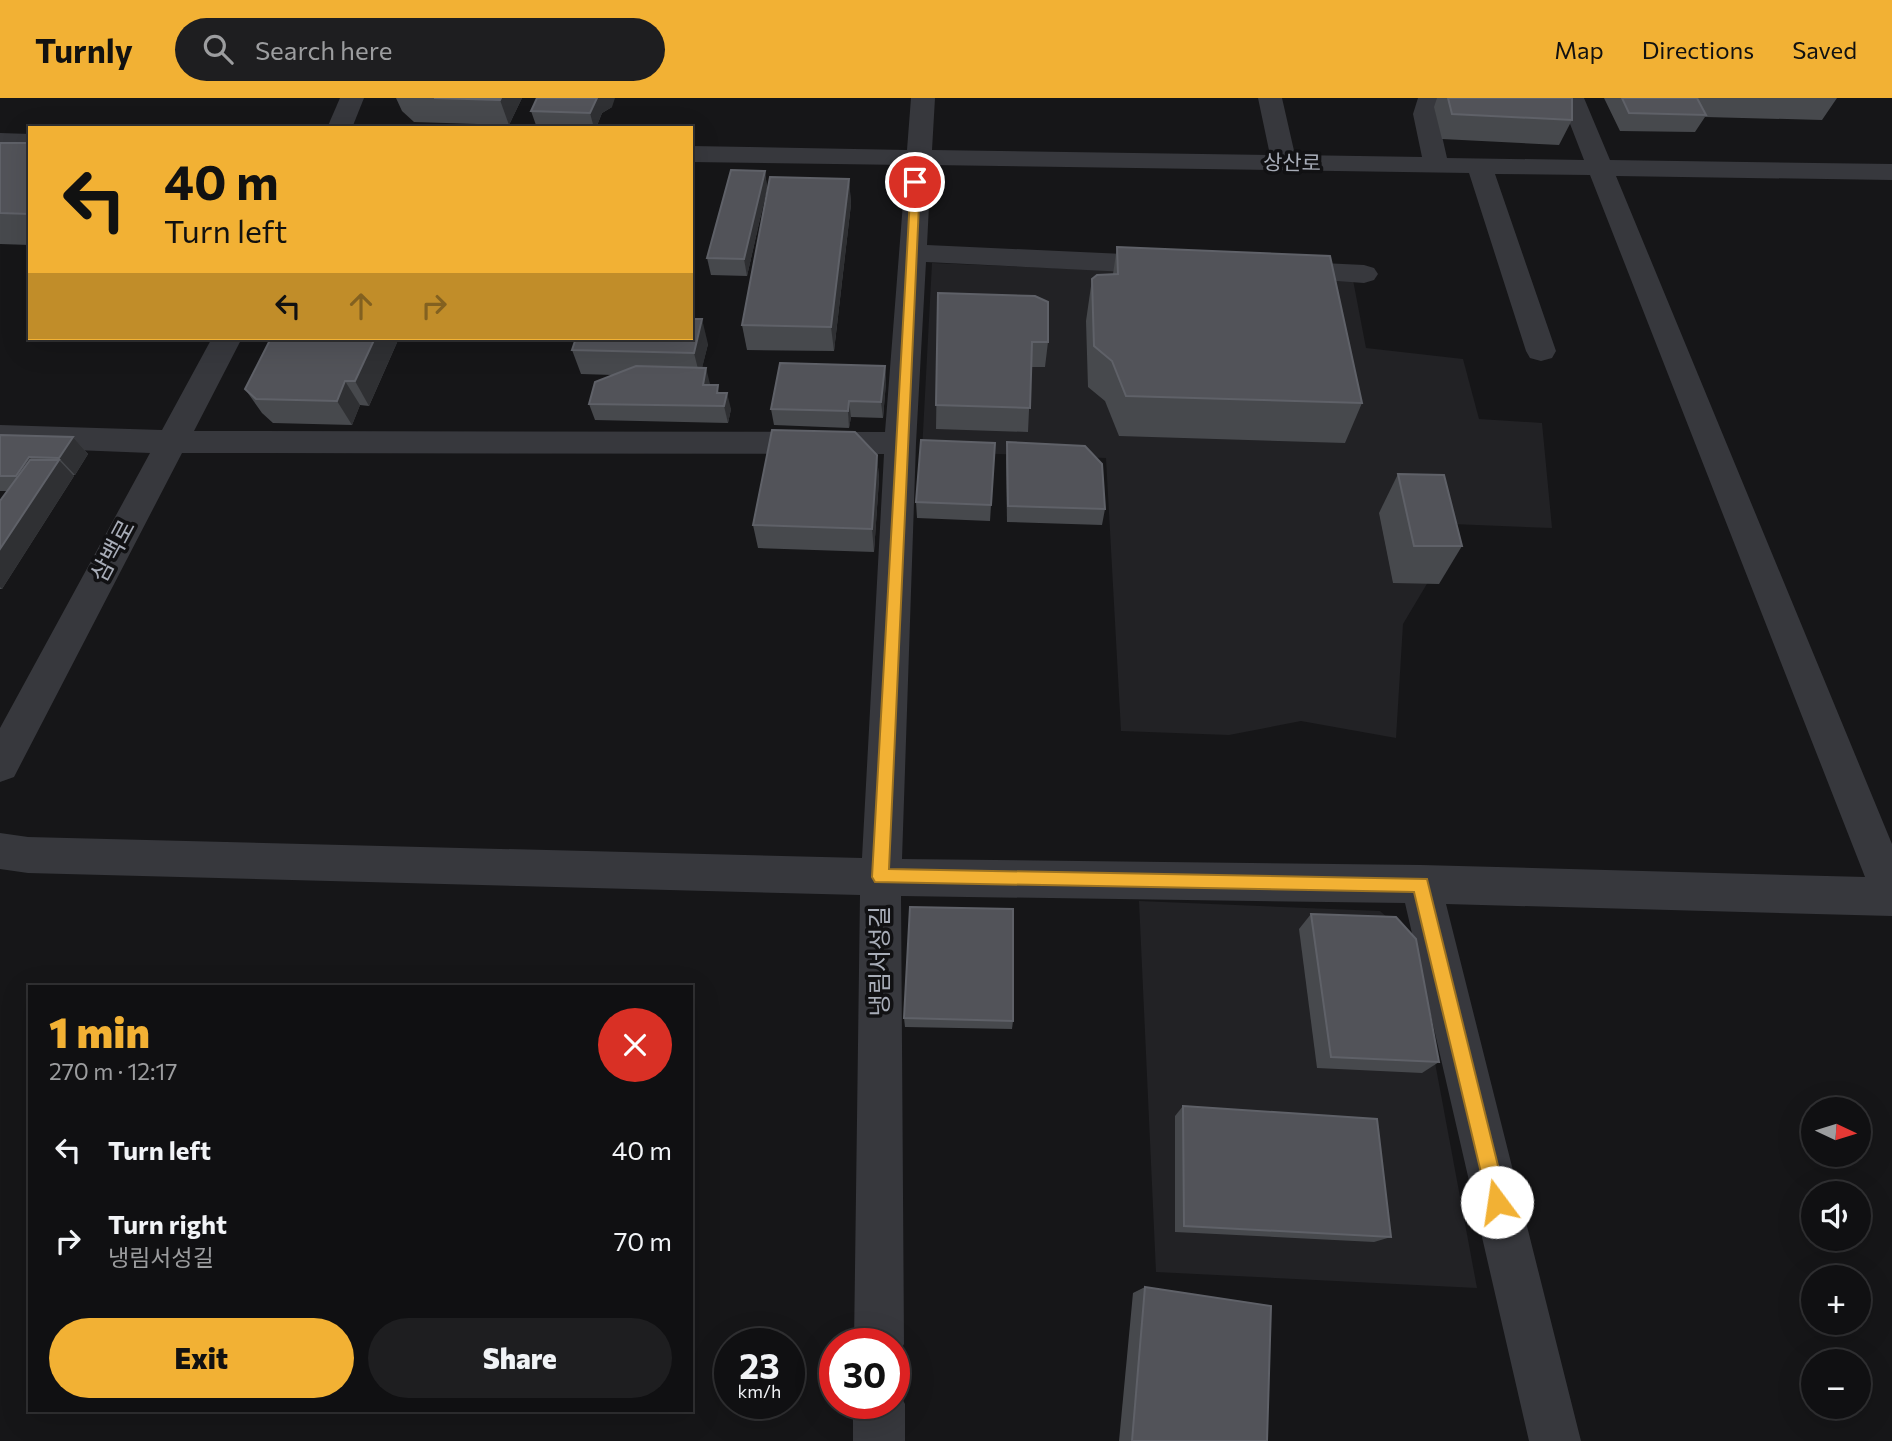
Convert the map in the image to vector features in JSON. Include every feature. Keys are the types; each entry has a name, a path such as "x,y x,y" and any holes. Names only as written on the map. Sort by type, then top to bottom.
{"street":[{"path":"340,126 352,98"},
{"name":"냉림서성길","path":"879,1328 881,877 900,443 916,158 923,98"},
{"path":"1270,98 1284,162"},
{"path":"1430,98 1426,114 1436,164"},
{"path":"0,851 28,855 881,877 1421,884 1892,896 1572,98"},
{"path":"0,141 28,142"},
{"name":"상산로","path":"693,154 1892,172"},
{"path":"1479,165 1541,351"},
{"path":"911,253 1199,266"},
{"path":"1254,269 1364,274"},
{"name":"삼백로","path":"0,765 226,340"},
{"path":"0,436 171,442 900,443"},
{"path":"1421,884 1555,1441"},
{"path":"879,1419 879,1441"}],"shaded area":[{"path":"932,263 1353,280 1366,348 1463,359 1479,419 1542,423 1552,528 1452,524 1437,567 1403,624 1396,738 1301,721 1229,735 1121,731 1106,458 922,451"},
{"path":"1139,901 1380,911 1412,939 1477,1288 1156,1272"}],"building":[{"path":"434,98 501,98 500,100"},
{"path":"537,98 597,98 590,113 531,111"},
{"path":"1448,98 1572,98 1572,120 1452,114"},
{"path":"1622,98 1697,98 1706,115 1629,113"},
{"path":"0,143 28,143 28,214 0,213"},
{"path":"731,170 765,171 744,259 707,258"},
{"path":"770,177 849,179 831,327 742,325"},
{"path":"1117,247 1330,256 1362,403 1126,396 1112,361 1094,346 1092,279 1097,275 1118,274"},
{"path":"938,293 1035,296 1048,302 1048,342 1032,342 1030,408 936,405"},
{"path":"693,319 702,319 694,353 572,350 575,340 693,340"},
{"path":"270,340 374,340 355,381 345,381 337,401 256,399 245,389"},
{"path":"780,363 885,366 881,402 849,401 848,411 771,409"},
{"path":"636,366 706,368 703,385 718,385 717,393 727,393 724,406 589,404 595,382"},
{"path":"772,430 855,432 877,455 872,529 753,525"},
{"path":"0,435 73,437 59,458 29,457 16,476 0,476"},
{"path":"921,440 995,443 991,505 916,502"},
{"path":"1007,442 1085,446 1102,464 1105,509 1008,506"},
{"path":"30,460 59,460 0,549 0,501"},
{"path":"1398,474 1444,475 1462,546 1414,546"},
{"path":"910,907 1013,909 1013,1021 904,1018"},
{"path":"1311,914 1396,917 1416,939 1439,1062 1331,1057"},
{"path":"1183,1106 1377,1119 1391,1237 1184,1226"},
{"path":"1145,1287 1271,1306 1267,1441 1132,1441"}],"route":[{"path":"915,182 900,443 881,877 1421,884 1497,1202"}]}
